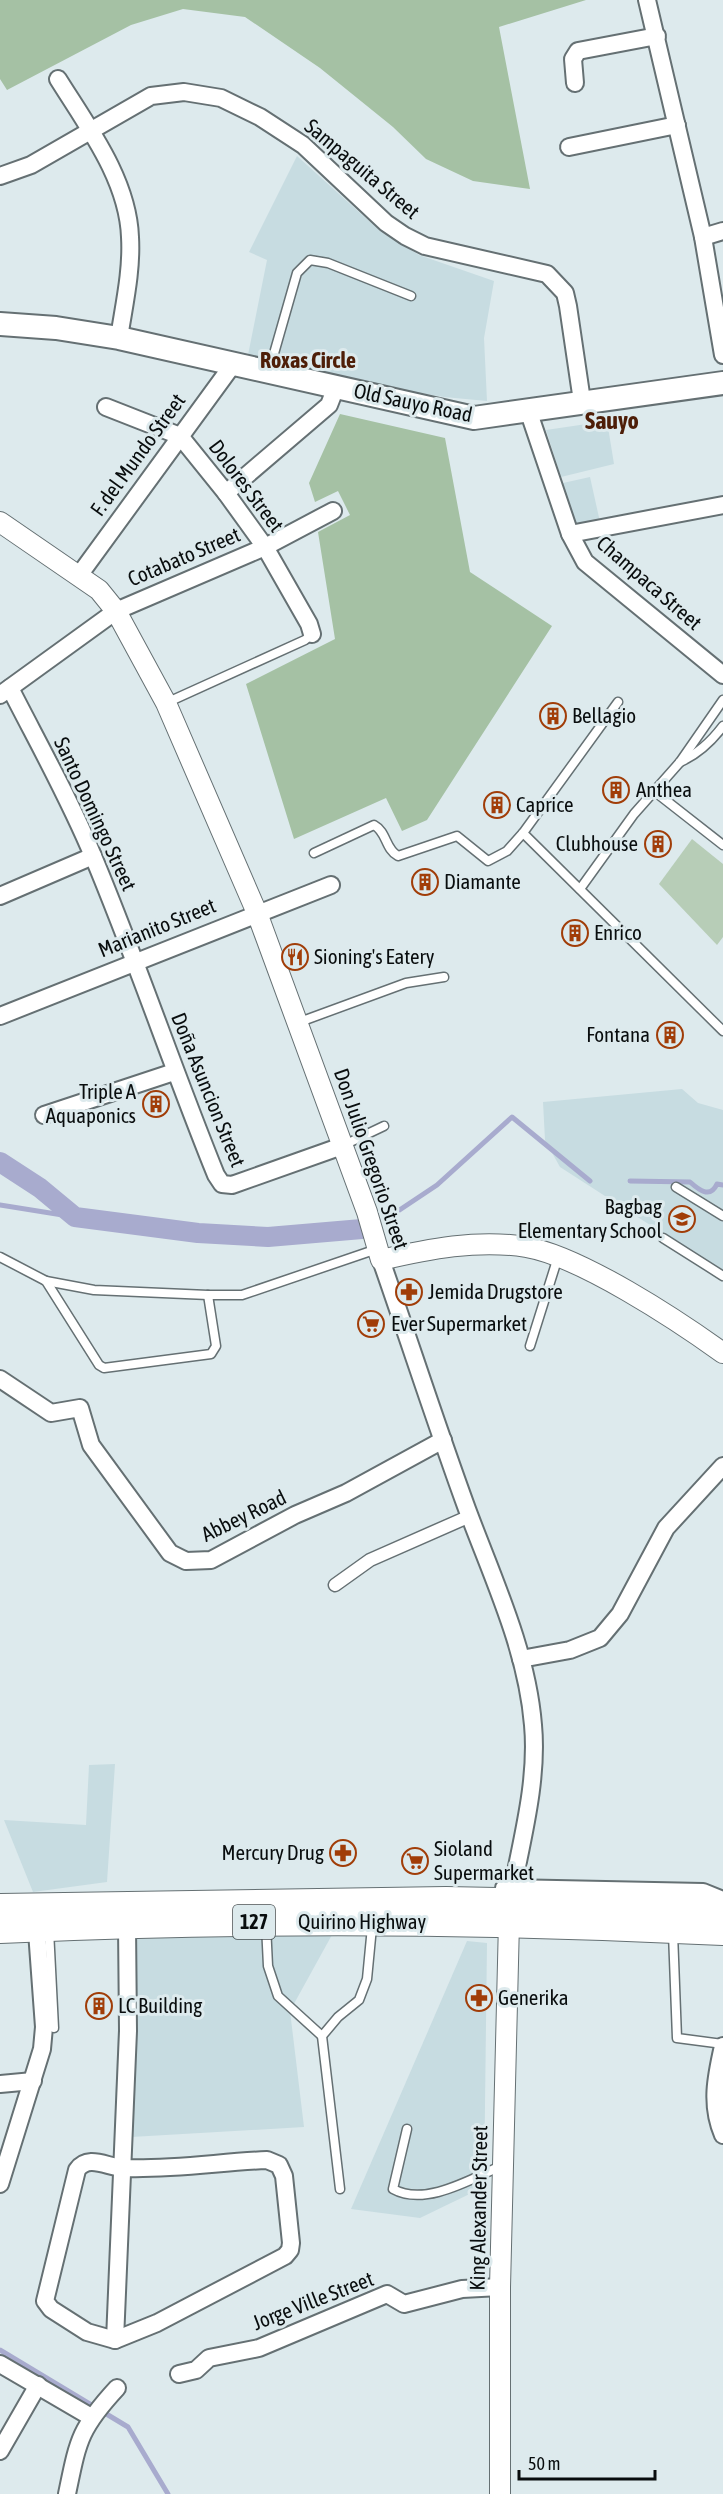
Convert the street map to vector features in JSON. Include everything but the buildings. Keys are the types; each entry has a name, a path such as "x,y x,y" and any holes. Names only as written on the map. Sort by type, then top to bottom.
{"main road":[{"name":"Old Sauyo Road","path":"0,324 56,328 119,338 474,418 582,401 723,383"},
{"name":"Quirino Highway","path":"0,1930 40,1920 447,1900 608,1903 723,1910"},
{"name":"Quirino Highway","path":"0,1907 40,1920 127,1924 372,1920 509,1922 723,1932"}],"street":[{"path":"647,0 703,237 723,355"},
{"path":"575,83 573,59 578,51 657,36"},
{"path":"58,79 91,132 126,204 130,236 130,266 119,338"},
{"name":"Sampaguita Street","path":"0,176 31,165 151,96 184,92 221,98 260,117 303,145 386,223 405,236 425,246 547,274 557,282 567,299 582,401"},
{"path":"569,147 677,125"},
{"path":"703,237 723,231"},
{"name":"F. del Mundo Street","path":"80,574 234,363"},
{"path":"226,493 329,405 336,387"},
{"name":"Dolores Street","path":"106,407 180,436 226,493 265,547 309,624 312,634"},
{"name":"Champaca Street","path":"528,410 577,551 593,571 723,675"},
{"path":"570,534 723,505"},
{"name":"Cotabato Street","path":"5,692 116,611 265,547 333,511"},
{"name":"Don Julio Gregorio Street","path":"0,522 80,574 99,590 116,611 166,703 257,913 342,1146 443,1440 492,1572 529,1689 534,1728 532,1770 513,1886"},
{"name":"Santo Domingo Street","path":"5,692 93,856 135,961"},
{"path":"0,896 93,856"},
{"name":"Marianito Street","path":"0,1016 331,885"},
{"name":"Doña Asuncion Street","path":"135,961 174,1072 216,1175 222,1184 232,1185 342,1146"},
{"path":"44,1114 174,1072"},
{"path":"380,1255 438,1247 498,1244 527,1247 558,1256 631,1294 723,1353"},
{"name":"Abbey Road","path":"0,1379 51,1413 80,1408 91,1445 170,1553 186,1561 212,1560 295,1515 346,1493 443,1440"},
{"path":"521,1659 570,1650 600,1638 620,1614 666,1528 723,1466"},
{"path":"334,1585 370,1560 470,1515"},
{"name":"Quirino Highway","path":"447,1900 513,1886 703,1892 723,1900"},
{"path":"0,2180 42,2049 44,2027 40,1920"},
{"name":"King Alexander Street","path":"500,2494 500,2287 509,1922"},
{"path":"115,2340 128,2031 127,1924"},
{"path":"723,2045 714,2094 715,2111 723,2135"},
{"path":"0,2084 33,2081"},
{"path":"88,2161 123,2168 275,2161 284,2176 290,2250 285,2256 157,2323 115,2340 87,2332 51,2309 45,2301 77,2170 81,2164 88,2161"},
{"name":"Jorge Ville Street","path":"179,2374 196,2370 209,2358 259,2348 387,2294 404,2304 462,2289 500,2287"},
{"path":"0,2364 91,2417"},
{"path":"0,2451 38,2385"},
{"path":"67,2494 78,2441 91,2417 117,2388"}],"lane":[{"path":"269,371 297,273 310,260 328,263 411,296"},
{"path":"166,703 305,640 312,634"},
{"path":"580,889 654,791 680,762 723,700"},
{"path":"314,853 374,825 380,828 390,852 398,856 457,836 488,861 507,851 523,833 618,702"},
{"path":"680,762 694,756 714,738 723,726"},
{"path":"654,791 723,845"},
{"path":"523,833 723,1031"},
{"path":"297,1023 406,983 444,977"},
{"path":"342,1146 384,1126"},
{"path":"676,1186 723,1216"},
{"path":"663,1238 723,1276"},
{"path":"0,1257 46,1281 94,1290 242,1295 380,1255"},
{"path":"530,1346 558,1256"},
{"path":"46,1281 99,1365 104,1368 211,1354 216,1346 208,1295"},
{"path":"40,1920 54,2028"},
{"path":"321,2036 338,2017 359,2000 367,1979 372,1920"},
{"path":"266,1922 268,1966 278,1996 321,2036 340,2189"},
{"path":"672,1929 677,2038 723,2045"},
{"path":"407,2128 393,2189 403,2195 420,2195 446,2189 504,2165"}],"shaded area":[{"path":"297,156 380,231 419,255 494,281 484,338 487,401 444,397 325,377 248,355 267,260 249,252"},
{"path":"607,421 614,464 561,477 546,430"},
{"path":"590,477 600,522 577,526 563,483"},
{"name":"Bagbag Elementary School","path":"682,1089 698,1103 723,1110 723,1272 560,1167 545,1140 543,1102"},
{"path":"115,1764 107,1882 33,1892 4,1820 86,1825 89,1765"},
{"path":"333,1933 290,2011 304,2127 114,2138 118,2028 132,2027 131,1939"},
{"path":"467,1941 487,1943 484,2187 420,2218 351,2209"}],"green space":[{"path":"0,0 586,0 499,27 530,189 473,181 426,159 393,127 320,68 245,17 183,9 131,25 7,90 0,79"},
{"path":"340,414 445,438 470,572 552,626 427,820 402,831 386,798 294,839 246,684 335,639 318,532 350,515 338,491 315,502 309,483"},
{"path":"692,839 723,864 723,937 717,945 659,884"}],"waterway":[{"path":"386,1219 437,1185 512,1117 590,1181"},
{"path":"0,1162 40,1188 75,1217 198,1233 268,1237 362,1229"},
{"path":"630,1181 690,1182 704,1192 711,1191 717,1184 723,1185"},
{"path":"0,1205 75,1217"},
{"path":"0,2350 128,2427 168,2494"}],"place":[{"name":"Bellagio","path":"553,716"},
{"name":"Anthea","path":"616,790"},
{"name":"Caprice","path":"497,805"},
{"name":"Clubhouse","path":"658,844"},
{"name":"Diamante","path":"425,882"},
{"name":"Enrico","path":"575,933"},
{"name":"Sioning's Eatery","path":"295,957"},
{"name":"Fontana","path":"670,1035"},
{"name":"Triple A Aquaponics","path":"156,1104"},
{"name":"Bagbag Elementary School","path":"682,1219"},
{"name":"Jemida Drugstore","path":"409,1292"},
{"name":"Ever Supermarket","path":"371,1324"},
{"name":"Mercury Drug","path":"343,1853"},
{"name":"Sioland Supermarket","path":"415,1861"},
{"name":"Generika","path":"479,1998"},
{"name":"LC Building","path":"99,2006"}],"district":[{"name":"Roxas Circle","path":"308,360"},
{"name":"Sauyo","path":"612,421"}]}
